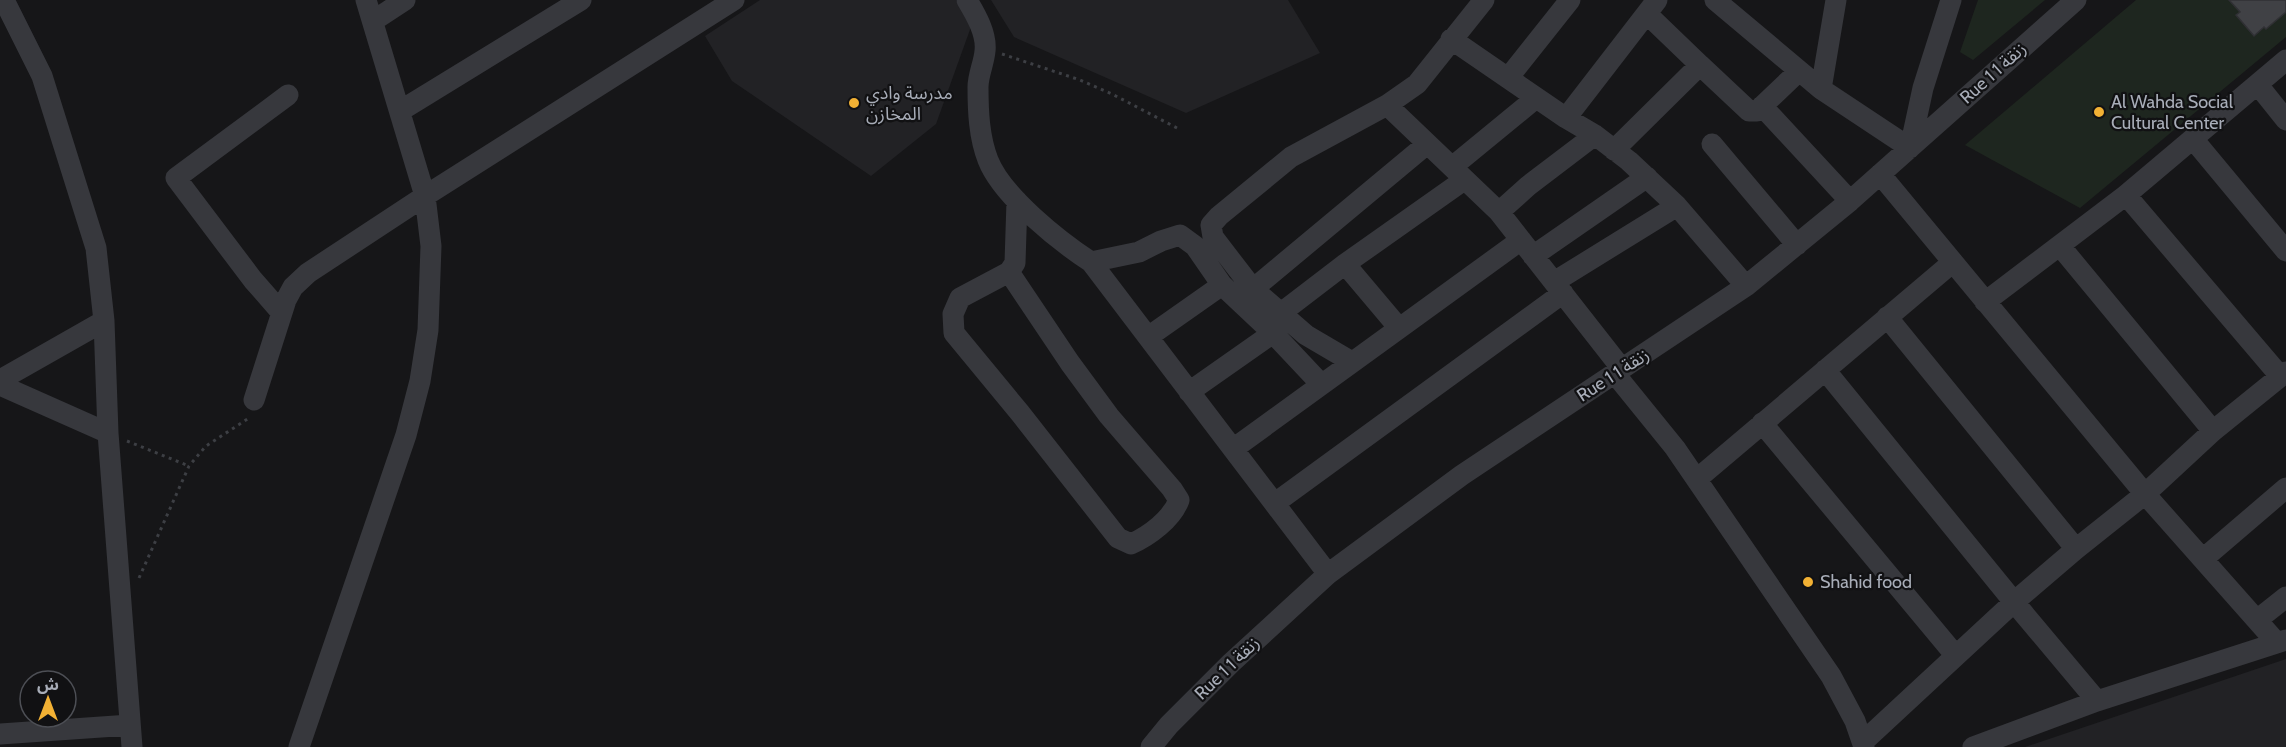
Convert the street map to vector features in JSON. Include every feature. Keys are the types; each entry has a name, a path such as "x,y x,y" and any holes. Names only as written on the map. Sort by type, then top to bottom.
{"street":[{"path":"4,0 42,76 96,248 104,321 108,434 132,747"},
{"path":"299,747 406,435 420,381 428,330 431,246 425,196 366,0"},
{"path":"373,21 405,0"},
{"path":"400,111 581,0"},
{"path":"254,400 281,312 293,287 308,273 734,0"},
{"path":"967,0 979,20 985,49 978,83 978,116 988,160 998,179 1017,201 1072,250 1091,262 1328,574"},
{"path":"1321,384 1213,237 1212,225 1218,216 1291,157 1387,105 1417,84 1451,39 1485,0"},
{"path":"1508,78 1570,0"},
{"path":"1715,0 1798,72 1910,148 1923,88 1951,0"},
{"path":"1821,89 1836,0"},
{"name":"Rue 1 زنقة 1","path":"1151,747 1168,725 1231,663 1328,574 1462,475 1746,286 1850,201 2076,0"},
{"path":"1566,118 1652,7 1700,65 1749,111 1756,111 1798,72"},
{"path":"1451,39 1536,98 1595,135 1647,177 1677,206 1746,286"},
{"path":"1985,302 2126,195 2286,60"},
{"path":"1614,150 1700,65"},
{"path":"2258,85 2286,120"},
{"path":"281,312 253,280 176,178 288,95"},
{"path":"1189,392 1458,174 1536,98"},
{"path":"1387,105 1498,212 1558,288 1697,479 1832,676 1842,693 1864,744 2014,602 2145,494 2213,431 2283,374 2126,195"},
{"path":"1762,106 1850,201"},
{"path":"1498,212 1595,135"},
{"path":"2193,139 2286,251"},
{"path":"1253,290 1427,144"},
{"path":"1712,144 1797,245"},
{"path":"1880,174 2145,494 2257,620 2282,641"},
{"path":"1233,448 1399,328 1647,177"},
{"path":"1009,272 1102,407 1179,500 1175,510 1142,539 1131,544 1118,538 954,333 953,314 960,298 1009,272 1015,263 1017,201"},
{"path":"1275,503 1558,288 1677,206"},
{"path":"1091,262 1139,252 1180,235 1195,246 1222,285 1277,323 1306,335 1352,362"},
{"path":"2060,246 2213,431"},
{"path":"1697,479 1953,262"},
{"path":"1346,264 1399,328"},
{"path":"1148,337 1222,285"},
{"path":"1887,317 2076,549"},
{"path":"0,380 104,321"},
{"path":"1825,370 2097,701"},
{"path":"0,385 108,434"},
{"path":"1762,423 1956,656"},
{"path":"2203,559 2286,488"},
{"path":"2257,620 2286,597"},
{"path":"1972,747 2097,701 2282,641"},
{"path":"0,734 130,725"}],"path":[{"path":"985,49 1080,80 1177,128"},
{"path":"136,586 189,466 206,446 248,420 253,410 254,400"},
{"path":"108,434 189,466"}],"shaded area":[{"name":"مدرسة وادي المخازن","path":"760,0 956,0 972,24 936,124 871,176 732,81 705,36"},
{"path":"991,0 1288,0 1320,53 1186,113 1014,37"},
{"path":"1978,0 2045,0 1973,60 1960,52"},
{"name":"Al Wahda Social Cultural Center","path":"2136,0 2286,0 2286,37 2080,208 1965,145"},
{"path":"2286,659 2286,747 2025,747"}],"building":[{"path":"2229,0 2286,0 2286,12 2254,36 2236,15 2240,12"}],"place":[{"name":"مدرسة وادي المخازن","path":"854,103"},
{"name":"Al Wahda Social Cultural Center","path":"2099,112"},
{"name":"Shahid food","path":"1808,582"}]}
